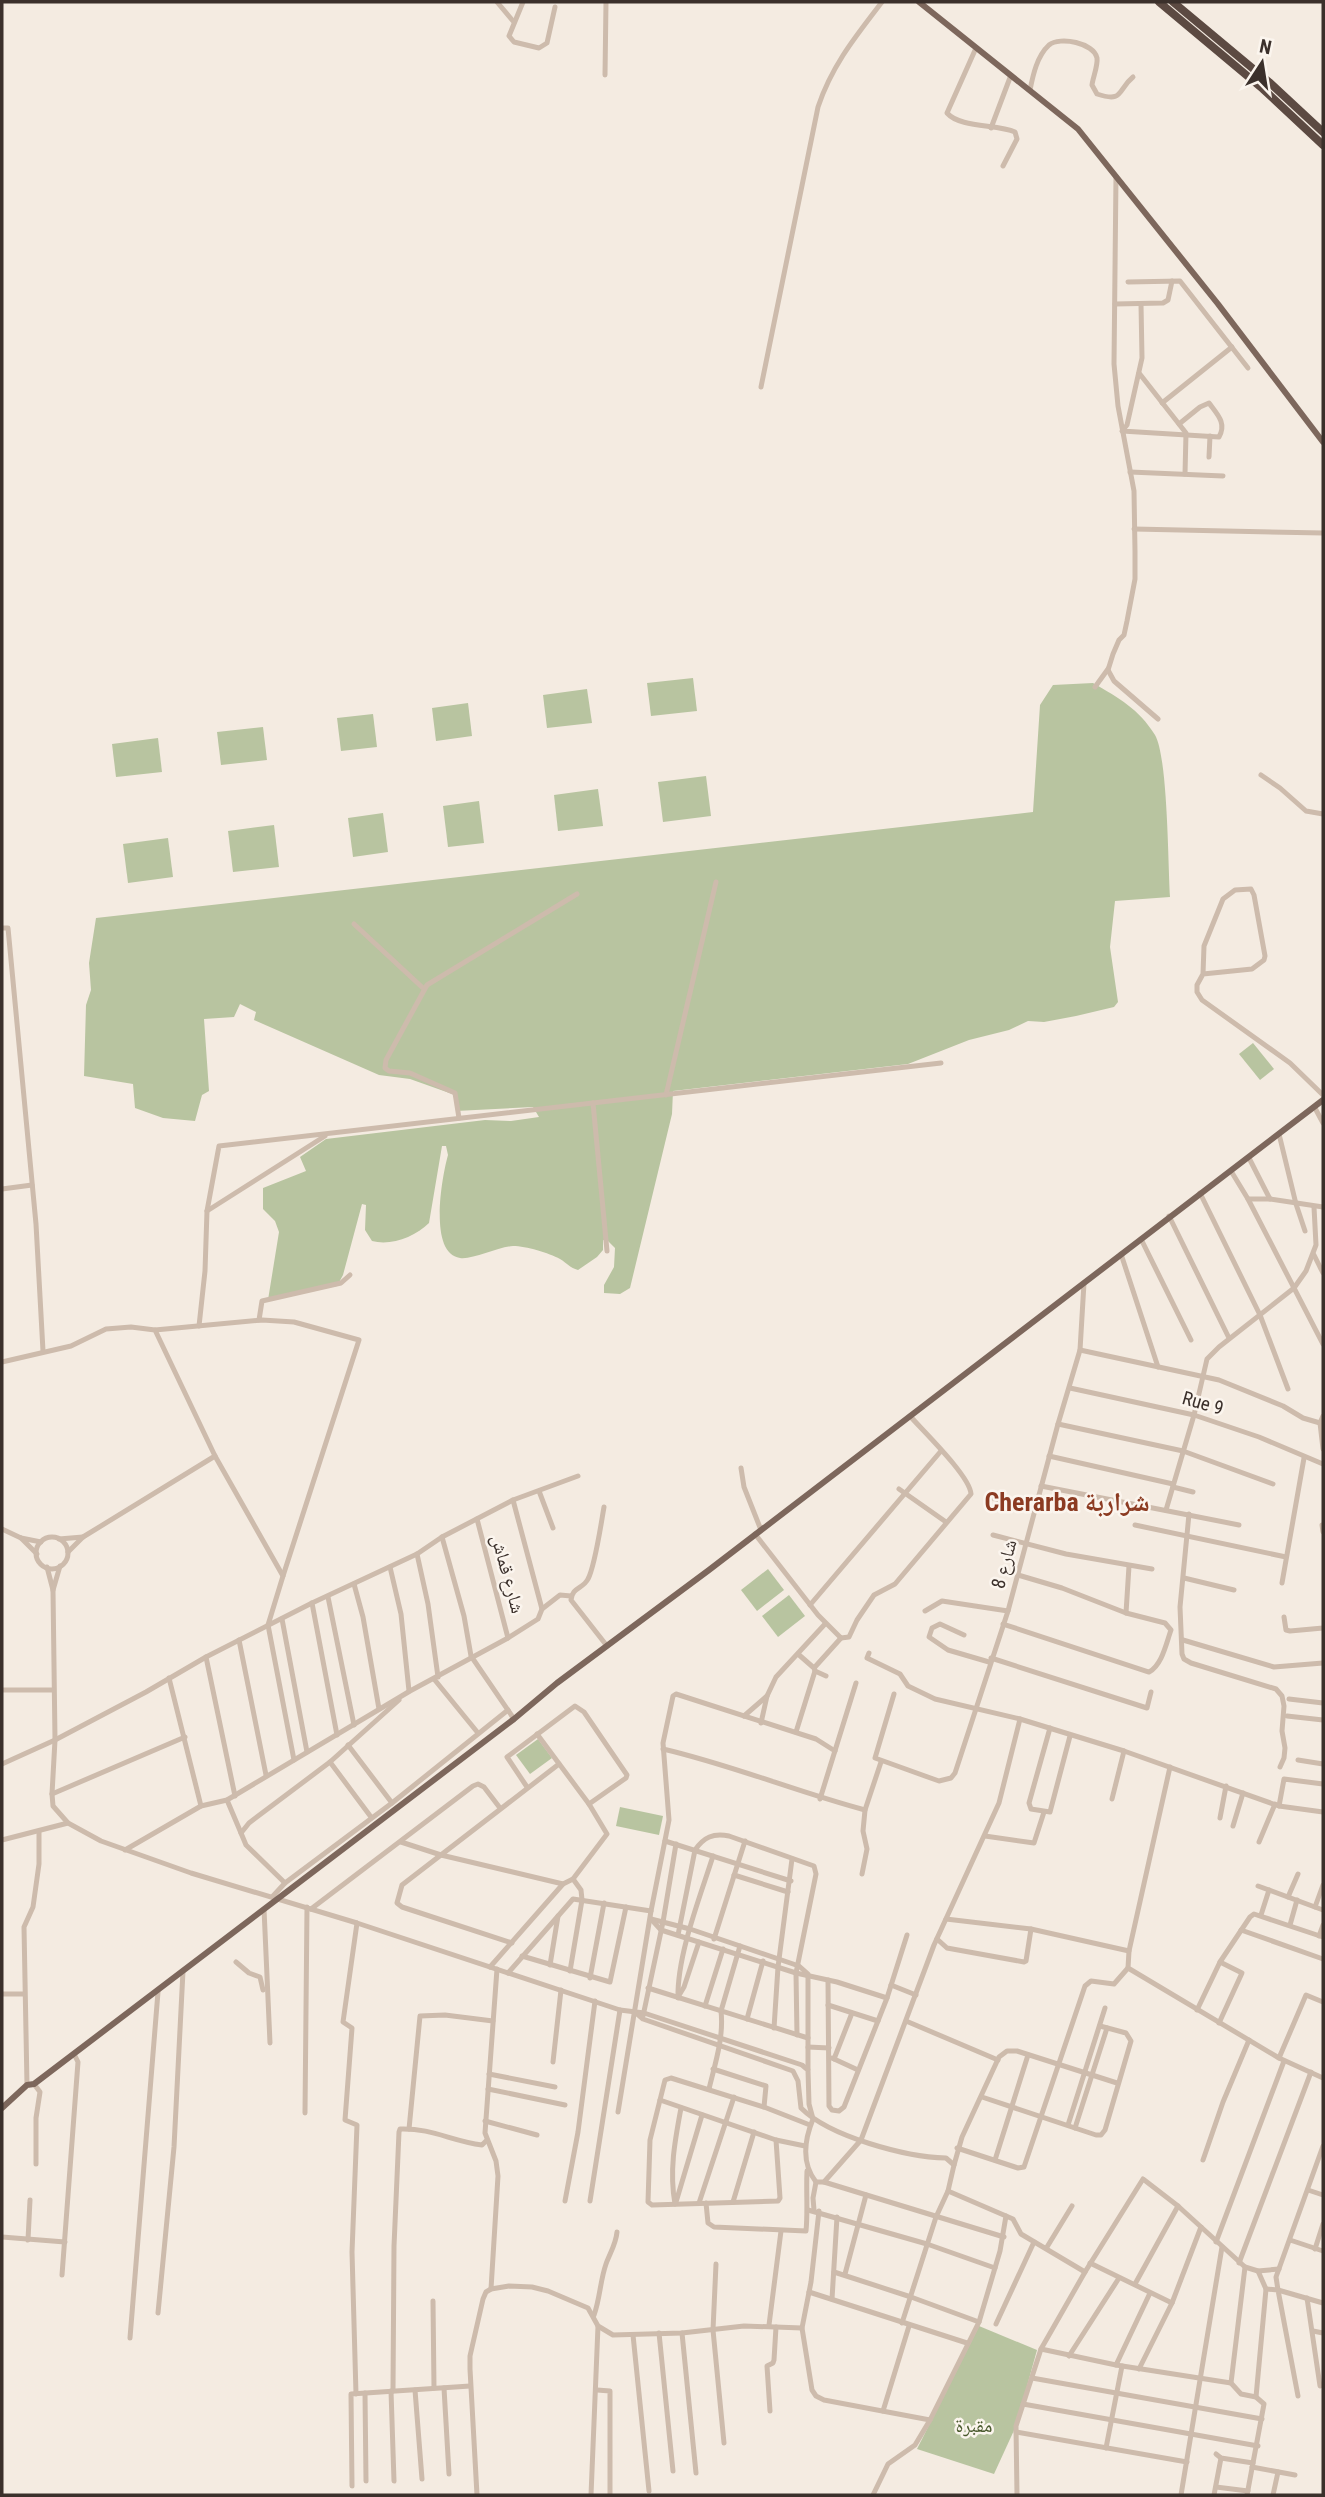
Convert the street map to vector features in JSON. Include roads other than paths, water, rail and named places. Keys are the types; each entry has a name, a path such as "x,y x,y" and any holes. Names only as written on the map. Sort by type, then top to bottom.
{"highway":[{"path":"1159,2 1264,89 1323,145"},
{"path":"1173,2 1269,82 1323,132"}],"main road":[{"path":"919,2 1078,129 1323,442"},
{"path":"2,2108 158,1992 276,1897 1169,1216 1315,1108 1323,1098"}],"street":[{"path":"497,2 513,21"},
{"path":"523,2 509,32 511,40 542,48 547,43 555,7"},
{"path":"605,75 606,2"},
{"path":"761,387 818,107 827,80 882,2"},
{"path":"1030,90 1038,61 1048,46 1056,41 1087,47 1095,52 1097,61 1092,85 1097,94 1108,98 1116,96 1133,76"},
{"path":"976,48 947,113 950,117 1015,132 1017,136 1003,166"},
{"path":"991,128 1011,75"},
{"path":"1116,176 1114,364 1122,431 1134,491 1135,579 1124,635 1119,640 1108,670 1114,681 1158,719"},
{"path":"1115,303 1163,303 1167,300 1172,281"},
{"path":"1128,282 1180,281 1248,368"},
{"path":"1122,431 1127,425 1142,358 1141,304"},
{"path":"1162,402 1232,346"},
{"path":"1139,373 1186,434 1185,474"},
{"path":"1122,431 1219,437 1223,429 1222,419 1209,403 1179,424"},
{"path":"1209,457 1210,436"},
{"path":"1130,472 1223,476"},
{"path":"1134,529 1323,533"},
{"path":"1095,687 1110,666"},
{"path":"1261,775 1306,811 1323,814"},
{"path":"666,1095 716,882"},
{"path":"1203,974 1252,969 1264,961 1251,889 1235,890 1223,899 1204,946 1203,974 1197,985 1197,992 1202,1000 1290,1063 1323,1098"},
{"path":"459,1118 456,1093 410,1073 389,1071 386,1068 386,1060 427,985 577,894"},
{"path":"354,923 424,989"},
{"path":"2,928 8,928 32,1185 43,1351"},
{"path":"199,1326 207,1211 219,1146 941,1063"},
{"path":"593,1103 607,1251"},
{"path":"1315,1108 1323,1123"},
{"path":"207,1211 327,1134"},
{"path":"1279,1134 1305,1231"},
{"path":"1249,1158 1270,1199"},
{"path":"1231,1171 1323,1344"},
{"path":"2,1189 32,1185"},
{"path":"1200,1193 1260,1315 1288,1389"},
{"path":"1248,1199 1270,1199 1323,1207"},
{"path":"1166,1510 1194,1415 1202,1375 1211,1354 1294,1288 1306,1271 1316,1245 1314,1207"},
{"path":"1169,1216 1229,1338"},
{"path":"1141,1239 1191,1340"},
{"path":"1121,1254 1158,1367"},
{"path":"1314,1255 1323,1273"},
{"path":"259,1320 261,1301 341,1283 350,1275"},
{"name":"شارع 8","path":"881,1762 939,1780 951,1778 955,1773 974,1708 1008,1611 1070,1388 1080,1350 1084,1283"},
{"path":"2,1362 71,1346 106,1329 131,1327 155,1330 259,1320 294,1322 359,1340 268,1625 294,1760"},
{"path":"155,1330 215,1456 284,1576"},
{"path":"1080,1350 1202,1375 1251,1392 1303,1418 1320,1423"},
{"name":"Rue 9","path":"1070,1388 1194,1415 1259,1437 1323,1464"},
{"path":"796,1732 815,1669 841,1638 849,1637 856,1620 874,1595 895,1584 946,1522 969,1499 971,1489 956,1466 910,1416"},
{"path":"1323,1416 1320,1423 1323,1449"},
{"path":"1058,1424 1183,1451 1273,1485"},
{"path":"810,1605 941,1451"},
{"path":"53,1590 60,1566 66,1560 68,1552 83,1537 215,1456"},
{"path":"1049,1456 1193,1492"},
{"path":"1282,1583 1304,1458"},
{"path":"741,1468 758,1532 810,1605 841,1638"},
{"path":"2,1764 55,1740 268,1625 416,1554 513,1500 578,1476"},
{"path":"1041,1486 1239,1525"},
{"path":"899,1489 946,1522"},
{"path":"539,1491 553,1528"},
{"path":"993,1498 1035,1507"},
{"path":"513,1500 542,1609"},
{"path":"604,1507 588,1579 573,1591 571,1600 607,1646"},
{"path":"1189,1514 1180,1606 1182,1654 1184,1659 1276,1689 1282,1696 1284,1706 1282,1731 1285,1748 1280,1767"},
{"name":"شارع قماش","path":"477,1518 508,1638"},
{"path":"1135,1525 1286,1557"},
{"path":"2,1529 21,1538 41,1542 48,1538 83,1537"},
{"path":"993,1535 1066,1555 1152,1569"},
{"path":"21,1538 47,1567 53,1590 55,1740 52,1794 53,1806 68,1823 101,1841 191,1873 276,1897 620,2010 635,2012 719,2046 793,2071 798,2081 801,2108 812,2122"},
{"path":"442,1538 464,1616 471,1656 514,1718"},
{"path":"59,1539 68,1552"},
{"path":"37,1554 41,1542"},
{"path":"416,1554 428,1604 436,1678 478,1733"},
{"path":"47,1567 60,1566"},
{"path":"1126,1613 1129,1566"},
{"path":"390,1567 401,1614 410,1691"},
{"path":"1003,1624 1142,1671 1153,1671 1171,1630 1165,1623 1126,1613 1062,1588 1018,1575"},
{"path":"1184,1578 1234,1590"},
{"path":"354,1584 363,1617 379,1709"},
{"path":"125,1850 201,1806 235,1796 410,1691 508,1638 538,1619 542,1609 560,1595 571,1596"},
{"path":"328,1597 354,1725"},
{"path":"925,1611 942,1601 1008,1611"},
{"path":"312,1603 337,1735"},
{"path":"1284,1617 1286,1630 1323,1628"},
{"path":"282,1619 307,1752"},
{"path":"761,1723 776,1677 825,1624"},
{"path":"964,1635 940,1624 932,1629 929,1637 948,1650 990,1660 1147,1708 1150,1692"},
{"path":"239,1640 266,1775"},
{"path":"1182,1640 1274,1667 1323,1663"},
{"path":"869,1653 867,1658 900,1674 908,1686 935,1699 1050,1728 1277,1805 1323,1812"},
{"path":"798,1654 826,1676"},
{"path":"206,1657 235,1796"},
{"path":"169,1678 201,1806"},
{"path":"820,1799 856,1683"},
{"path":"2,1690 53,1690"},
{"path":"241,1833 249,1823 330,1762 410,1691"},
{"path":"618,2112 669,1820 663,1749 672,1698 676,1694 796,1732 816,1739 835,1751"},
{"path":"862,1874 867,1849 863,1831 865,1810 881,1762 874,1755 894,1694"},
{"path":"744,1716 768,1696"},
{"path":"1289,1699 1323,1703"},
{"path":"527,1787 507,1757 575,1706 584,1712 627,1774 626,1778 589,1804"},
{"path":"276,1897 285,1883 392,1803 508,1710"},
{"path":"1287,1716 1323,1720"},
{"path":"824,2182 861,2140 937,1939 999,1803 1020,1719"},
{"path":"1050,1728 1029,1807 1050,1812 1070,1736"},
{"path":"492,2289 498,2176 496,2161 486,2141 485,2121 493,2021 494,1968 563,1884 573,1879 607,1834 589,1804 537,1734"},
{"path":"52,1794 185,1737"},
{"path":"348,1745 392,1803"},
{"path":"663,1749 705,1759 781,1783 820,1799 865,1810"},
{"path":"1112,1799 1124,1751"},
{"path":"1298,1760 1323,1764"},
{"path":"330,1762 371,1817"},
{"path":"512,1943 402,1907 397,1903 402,1885 559,1764"},
{"path":"957,2148 1018,2168 1024,2167 1085,1986 1091,1981 1114,1984 1128,1968 1129,1951 1170,1767"},
{"path":"1259,1842 1277,1805 1284,1779 1323,1784"},
{"path":"309,1908 478,1784 484,1787 500,1808"},
{"path":"1220,1818 1226,1786"},
{"path":"1233,1826 1243,1793"},
{"path":"227,1800 246,1845 285,1883"},
{"path":"985,1836 1034,1843 1044,1812"},
{"path":"2,1840 68,1823"},
{"path":"36,2164 36,2118 40,2092 31,2085 24,1994 24,1927 33,1907 39,1831"},
{"path":"678,1935 695,1850 702,1839 718,1834 814,1866 816,1874 796,1973 797,2035"},
{"path":"665,1840 791,1881"},
{"path":"711,1946 745,1841"},
{"path":"401,1842 441,1855 563,1884"},
{"path":"643,2016 676,1844"},
{"path":"678,1998 677,1985 688,1938 713,1856"},
{"path":"774,2028 779,1959 793,1859"},
{"path":"1288,1897 1298,1874"},
{"path":"734,1875 788,1892"},
{"path":"570,1971 582,1899 581,1890 573,1879"},
{"path":"1315,1907 1323,1885"},
{"path":"1258,1886 1323,1910"},
{"path":"1261,1915 1269,1891"},
{"path":"508,1973 570,1901 582,1899 651,1911"},
{"path":"1290,1925 1297,1900"},
{"path":"590,1978 604,1903"},
{"path":"522,1956 610,1982 626,1907"},
{"path":"305,2113 309,1908"},
{"path":"264,1909 270,2043"},
{"path":"1197,2010 1220,1962 1254,1914 1321,1937 1323,1925"},
{"path":"550,1965 558,1915"},
{"path":"651,1919 691,1929 799,1966 808,1974 808,2070 812,2122 805,2135 806,2204 814,2211 927,2244 995,2268"},
{"path":"651,1919 661,1930 778,1968 808,1974 887,1998"},
{"path":"946,1919 1031,1929 1129,1951"},
{"path":"356,2394 352,2252 356,2124 345,2120 352,2028 343,2022 357,1923"},
{"path":"937,1939 947,1948 1024,1962 1031,1929"},
{"path":"1241,1930 1323,1959"},
{"path":"828,1980 830,2106 832,2110 839,2111 844,2107 887,1998 907,1935"},
{"path":"705,2006 726,1941"},
{"path":"678,1998 699,1942"},
{"path":"709,2089 719,2046 721,2011 740,1946"},
{"path":"747,2019 766,1955"},
{"path":"236,1962 261,1979 267,2000"},
{"path":"1219,2023 1242,1973 1220,1962"},
{"path":"1128,1968 1282,2059 1322,2077 1323,2068"},
{"path":"158,2314 174,2147 183,1971"},
{"path":"891,1985 916,1995"},
{"path":"648,1988 808,2038"},
{"path":"553,2062 561,1990"},
{"path":"130,2338 158,1992"},
{"path":"2,1994 24,1994"},
{"path":"1216,2242 1306,1995 1323,2002"},
{"path":"565,2202 578,2132 595,2001"},
{"path":"828,2005 878,2021"},
{"path":"1068,2126 1105,2008"},
{"path":"590,2202 620,2010"},
{"path":"831,2058 852,2013"},
{"path":"409,2129 420,2016 446,2015 493,2021"},
{"path":"643,2016 720,2037 802,2065 808,2070"},
{"path":"906,2021 998,2060"},
{"path":"982,2097 1098,2135 1103,2133 1131,2039 1126,2033 1100,2026"},
{"path":"1075,2128 1107,2028"},
{"path":"1203,2160 1249,2040"},
{"path":"808,2047 829,2048"},
{"path":"902,2323 936,2217 948,2190 957,2148 1001,2054 1011,2050 1117,2083"},
{"path":"62,2275 78,2062 74,2054"},
{"path":"995,2160 1028,2055"},
{"path":"831,2058 859,2070"},
{"path":"713,2069 766,2086 764,2107"},
{"path":"1231,2383 1242,2265 1311,2072"},
{"path":"489,2074 555,2087"},
{"path":"776,2140 778,2201 652,2205 648,2202 650,2140 665,2080 671,2078 909,2155 946,2158 954,2165"},
{"path":"488,2089 565,2105"},
{"path":"734,2097 703,2203 708,2223 714,2227 806,2231 814,2211"},
{"path":"660,2101 776,2140 806,2146"},
{"path":"675,2204 672,2186 673,2163 681,2108"},
{"path":"675,2204 702,2115"},
{"path":"485,2121 537,2135"},
{"path":"394,2481 394,2246 399,2132 400,2129 433,2131 460,2143 482,2145 486,2141"},
{"path":"733,2202 754,2132"},
{"path":"1298,2396 1276,2277 1323,2146"},
{"path":"807,2171 816,2182 809,2292 802,2328 812,2390 816,2396 930,2420"},
{"path":"1017,2495 1016,2426 1041,2349 1090,2263 1143,2179 1178,2206 1242,2265 1258,2271 1279,2269"},
{"path":"816,2182 824,2182 1004,2237"},
{"path":"948,2190 1015,2221 1019,2232 1085,2272"},
{"path":"1308,2190 1323,2195"},
{"path":"845,2274 866,2195"},
{"path":"28,2240 30,2200"},
{"path":"1047,2247 1072,2206"},
{"path":"1135,2284 1178,2206"},
{"path":"873,2495 888,2464 915,2445 979,2322 1004,2237 1006,2216"},
{"path":"832,2299 837,2217"},
{"path":"1315,2249 1323,2224"},
{"path":"1139,2369 1172,2303 1201,2227"},
{"path":"770,2411 767,2366 774,2360 772,2326 781,2231"},
{"path":"594,2315 606,2264 614,2249 618,2232"},
{"path":"2,2237 65,2242"},
{"path":"1290,2241 1323,2251"},
{"path":"996,2324 1034,2242"},
{"path":"1181,2495 1222,2247"},
{"path":"1090,2263 1172,2303"},
{"path":"716,2264 713,2330 724,2443"},
{"path":"1256,2397 1266,2289 1258,2271"},
{"path":"834,2272 979,2322"},
{"path":"1069,2356 1119,2278"},
{"path":"477,2495 470,2356 482,2299 486,2292 492,2289 509,2286 548,2291 588,2308 594,2315 598,2326 597,2390 591,2495"},
{"path":"1266,2289 1323,2303"},
{"path":"809,2292 967,2343"},
{"path":"1106,2448 1117,2393 1119,2365 1150,2293"},
{"path":"1307,2298 1320,2386"},
{"path":"433,2301 434,2388"},
{"path":"598,2326 613,2335 772,2326 802,2328"},
{"path":"883,2411 909,2326"},
{"path":"1313,2332 1323,2333"},
{"path":"659,2333 673,2471"},
{"path":"682,2333 696,2473"},
{"path":"633,2335 649,2491"},
{"path":"1041,2349 1139,2369 1231,2383 1241,2394 1256,2397 1264,2404 1248,2493 1216,2487"},
{"path":"1032,2378 1262,2419"},
{"path":"352,2486 351,2395 470,2386"},
{"path":"444,2388 449,2474"},
{"path":"415,2390 422,2480"},
{"path":"597,2390 610,2391 610,2495"},
{"path":"365,2393 366,2481"},
{"path":"1023,2404 1258,2446"},
{"path":"1016,2432 1187,2462"},
{"path":"1216,2454 1222,2458 1295,2474"},
{"path":"1214,2495 1222,2458"},
{"path":"1273,2495 1278,2472"}],"district":[{"name":"Cherarba شراربة","path":"1067,1502"}],"park label":[{"name":"مقبرة","path":"974,2425"}]}
